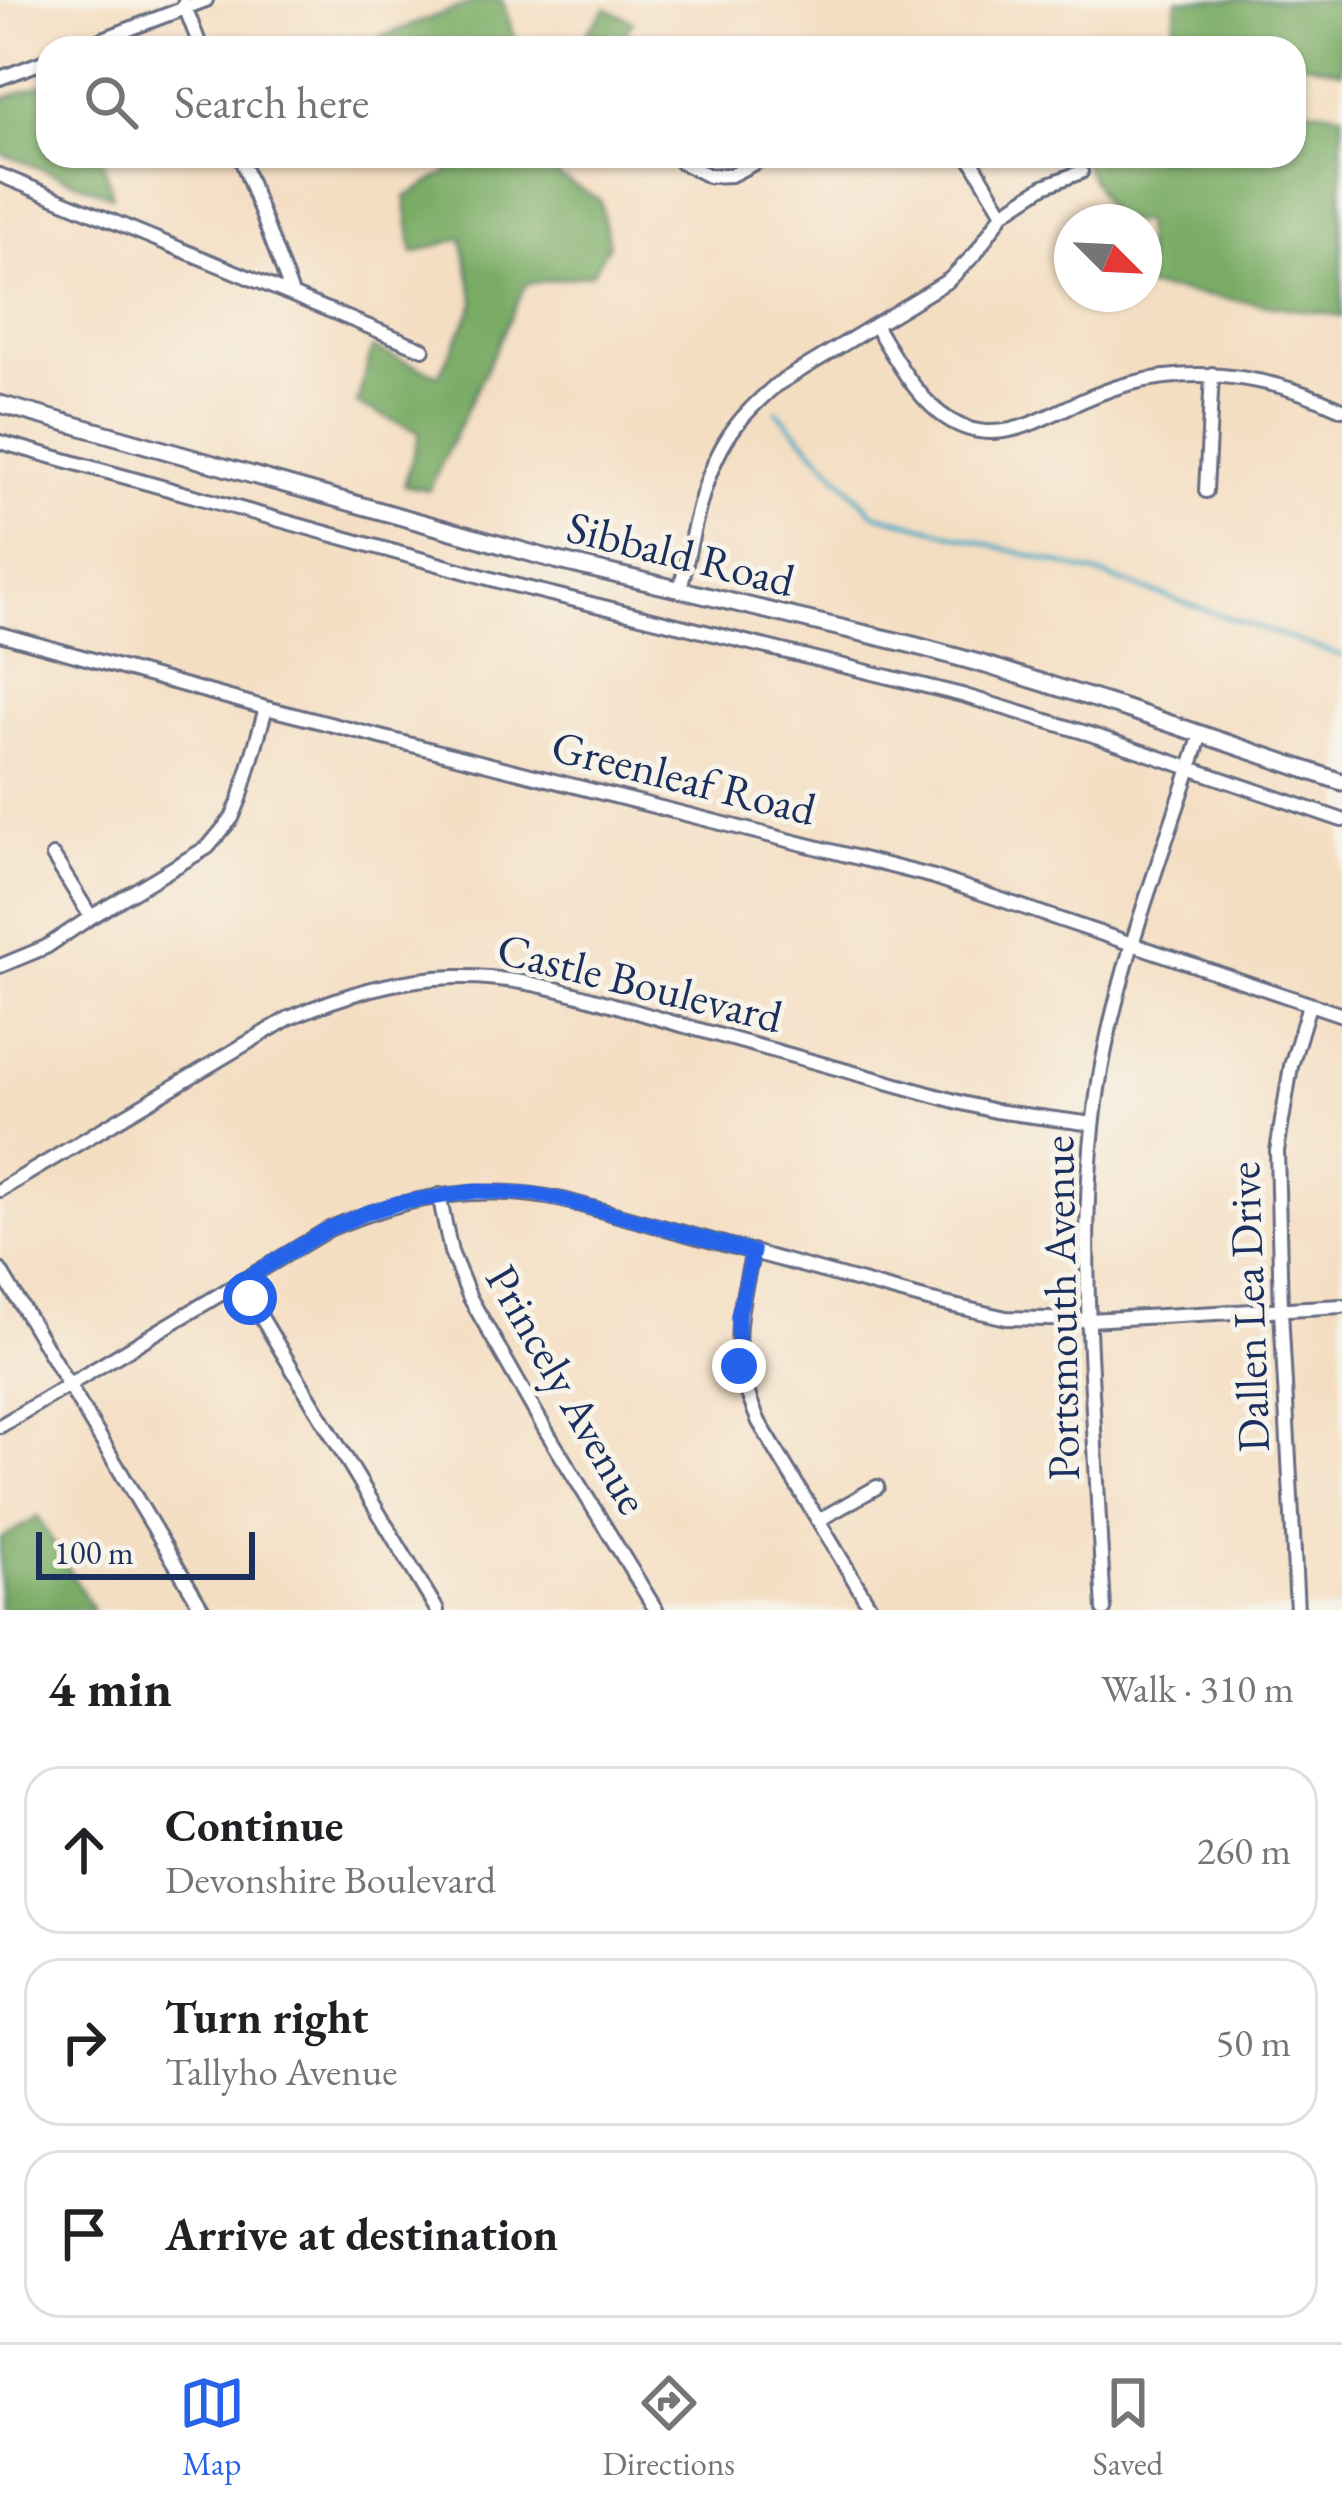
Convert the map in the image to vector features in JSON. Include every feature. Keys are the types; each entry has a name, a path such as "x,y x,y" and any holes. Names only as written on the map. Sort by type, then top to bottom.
{"street":[{"path":"108,36 184,4 206,0"},
{"path":"184,4 196,36"},
{"path":"0,78 36,64"},
{"path":"245,168 292,294"},
{"path":"695,168 710,176 731,175 745,168"},
{"path":"976,168 1003,213"},
{"path":"680,590 708,478 733,430 776,385 949,280 1003,213 1044,186 1082,172"},
{"path":"0,176 423,349"},
{"path":"875,326 924,401 940,415 980,431 1016,429 1130,383 1174,375 1249,378 1310,394 1342,409"},
{"path":"1206,491 1212,374"},
{"name":"Sibbald Road","path":"0,404 555,560 986,665 1342,782"},
{"path":"0,442 506,583 962,694 1342,820"},
{"name":"Greenleaf Road","path":"0,634 266,708 934,877 1342,1016"},
{"path":"0,966 46,947 208,847 240,799 266,708"},
{"name":"Portsmouth Avenue","path":"1104,1610 1088,1320 1086,1222 1093,1124 1131,943 1201,734"},
{"path":"53,856 91,916"},
{"name":"Castle Boulevard","path":"0,1190 289,1018 388,984 455,977 557,990 962,1103 1093,1124"},
{"name":"Dallen Lea Drive","path":"1297,1610 1276,1151 1291,1066 1309,1005"},
{"path":"0,1426 328,1229 398,1203 476,1191 533,1194 979,1312 1032,1320 1342,1306"},
{"name":"Princely Avenue","path":"439,1195 451,1252 470,1298 656,1610"},
{"path":"753,1252 738,1316 739,1366 745,1391 872,1610"},
{"path":"0,1270 203,1610"},
{"path":"240,1282 436,1610"},
{"path":"818,1520 877,1487"}],"green space":[{"path":"478,0 502,0 514,36 383,36"},
{"path":"1177,0 1342,0 1342,71 1306,63 1306,36 1173,34"},
{"path":"606,8 633,21 623,36 584,36"},
{"path":"36,86 36,167 0,153 0,100"},
{"path":"1306,108 1342,113 1342,316 1162,289 1162,204 1104,204 1086,168 1306,168"},
{"path":"39,168 105,168 112,196"},
{"path":"557,168 556,175 600,200 609,244 592,274 526,284 429,490 404,485 420,433 357,404 372,348 439,375 475,303 462,238 413,253 405,197 449,171"},
{"path":"38,1517 93,1610 0,1610 0,1539"}],"waterway":[{"path":"777,411 873,513 1102,575 1342,656"}],"route":[{"path":"250,1298 240,1282 328,1229 366,1213 439,1195 476,1191 533,1194 753,1252 738,1316 739,1366"}]}
